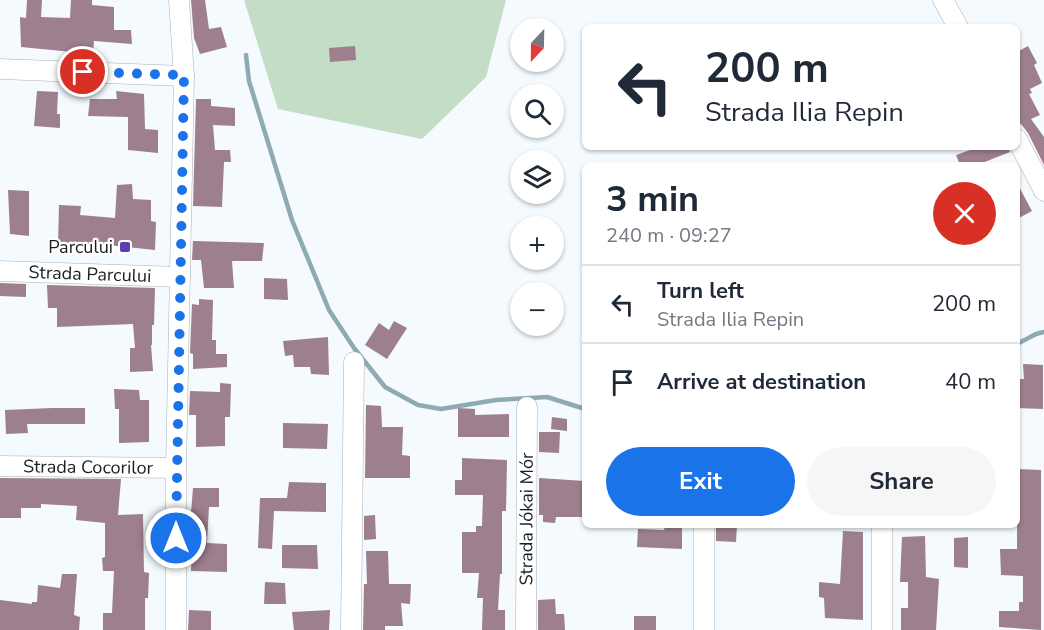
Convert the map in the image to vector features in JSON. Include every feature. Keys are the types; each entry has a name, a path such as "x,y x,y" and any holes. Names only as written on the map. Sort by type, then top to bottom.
{"street":[{"path":"176,630 176,468 184,75 179,0"},
{"path":"943,0 956,24"},
{"path":"0,69 184,75"},
{"path":"1020,145 1044,191"},
{"name":"Strada Parcului","path":"0,271 180,277"},
{"path":"351,630 354,362"},
{"name":"Strada Jókai Mór","path":"526,630 527,407"},
{"name":"Strada Cocorilor","path":"0,466 176,468"},
{"path":"704,528 704,630"},
{"path":"882,528 882,630"}],"green space":[{"path":"244,0 506,0 486,77 422,139 278,109"}],"building":[{"path":"27,0 42,0 41,17 70,18 71,0 92,0 92,5 114,7 114,30 131,30 132,44 94,41 93,54 21,47 20,17 26,18"},
{"path":"191,0 205,0 209,29 221,27 227,47 200,54 194,38"},
{"path":"355,46 356,60 330,62 329,48"},
{"path":"1028,46 1037,63 1034,65 1042,83 1030,89 1032,93 1029,94 1040,115 1031,119 1044,137 1044,165 1028,133 1020,124 1020,50"},
{"path":"37,91 58,92 57,114 60,114 60,128 34,126"},
{"path":"116,91 144,94 145,129 158,130 158,153 128,150 128,117 88,116 90,99 117,99"},
{"path":"196,99 211,99 211,106 235,108 235,126 213,125 215,150 230,150 231,162 224,162 222,207 193,206"},
{"path":"970,150 1009,150 1010,152 985,162 959,162 956,155"},
{"path":"132,184 133,199 151,200 151,221 156,222 155,250 108,245 108,247 58,244 59,205 81,206 80,215 115,218 117,185"},
{"path":"1020,189 1032,211 1020,217"},
{"path":"8,190 29,191 29,236 10,234"},
{"path":"193,241 264,243 262,261 232,261 234,288 204,288 201,260 192,260"},
{"path":"264,278 287,279 288,300 264,299"},
{"path":"0,283 26,284 26,297 0,296"},
{"path":"47,285 155,288 151,345 153,371 130,372 130,348 135,348 133,324 57,327 57,308 48,308"},
{"path":"199,299 213,300 212,340 216,340 216,354 227,354 227,367 193,369 193,354 190,353 192,304 199,305"},
{"path":"394,321 407,328 387,359 365,345 379,323 389,330"},
{"path":"328,337 329,375 311,374 310,367 294,367 293,355 285,356 283,341"},
{"path":"1023,364 1043,365 1043,409 1020,408 1020,379 1024,379"},
{"path":"220,383 231,384 230,417 225,417 225,446 196,447 196,415 189,415 190,391 220,392"},
{"path":"114,389 139,390 140,400 149,400 149,442 119,443 119,409 115,409"},
{"path":"366,405 381,406 382,427 403,427 402,455 410,456 410,478 365,478"},
{"path":"85,408 85,424 27,424 28,433 6,434 5,410"},
{"path":"458,408 475,409 475,415 509,414 509,437 458,437"},
{"path":"552,417 567,419 567,431 551,429"},
{"path":"283,423 328,424 327,449 283,448"},
{"path":"539,432 560,432 559,453 539,452"},
{"path":"462,458 507,460 506,511 502,511 502,574 500,574 498,610 505,610 505,630 482,630 483,598 477,598 479,573 462,573 462,532 476,532 476,526 482,526 483,495 455,495 455,480 462,480"},
{"path":"1020,469 1041,470 1041,630 999,627 999,611 1019,611 1019,602 1023,602 1023,576 1001,575 1000,549 1017,549 1017,528 1020,528"},
{"path":"0,478 121,479 118,515 143,514 144,572 149,573 148,598 145,598 145,630 103,630 103,613 112,613 114,571 103,571 105,523 76,520 77,506 41,504 41,508 21,508 21,518 0,518"},
{"path":"539,478 582,481 582,517 556,517 555,523 543,522 543,515 539,515"},
{"path":"289,482 326,483 326,512 274,511 272,549 258,548 260,498 287,498"},
{"path":"193,488 219,488 219,507 209,507 207,543 227,544 227,572 191,571 192,538 189,538"},
{"path":"375,515 376,539 364,540 364,516"},
{"path":"664,528 682,528 682,549 637,547 638,529 664,530"},
{"path":"716,528 737,528 736,542 716,541"},
{"path":"843,531 863,532 863,620 825,618 824,598 819,597 819,582 840,584"},
{"path":"925,536 926,577 939,579 936,630 901,630 901,608 908,608 908,582 900,582 902,537"},
{"path":"968,537 968,568 954,567 954,538"},
{"path":"282,545 317,545 318,569 282,568"},
{"path":"366,551 388,551 389,584 411,584 410,604 401,603 403,626 385,626 385,630 363,630 364,584 367,584"},
{"path":"62,574 77,574 74,615 80,617 79,630 0,630 0,600 32,604 32,602 37,602 38,585 60,588"},
{"path":"265,582 285,583 286,604 264,604"},
{"path":"555,599 556,614 564,614 565,630 538,630 538,600"},
{"path":"189,610 211,611 211,630 188,630"},
{"path":"330,610 329,630 294,630 292,612"},
{"path":"634,616 656,616 656,630 634,630"}],"waterway":[{"path":"246,55 249,81 292,220 329,310 354,348 385,387 418,405 441,409 496,400 547,397 582,408"},
{"path":"1020,342 1044,332"}],"place":[{"name":"Parcului","path":"125,247"}],"route":[{"path":"83,72 184,75 176,538"}]}
